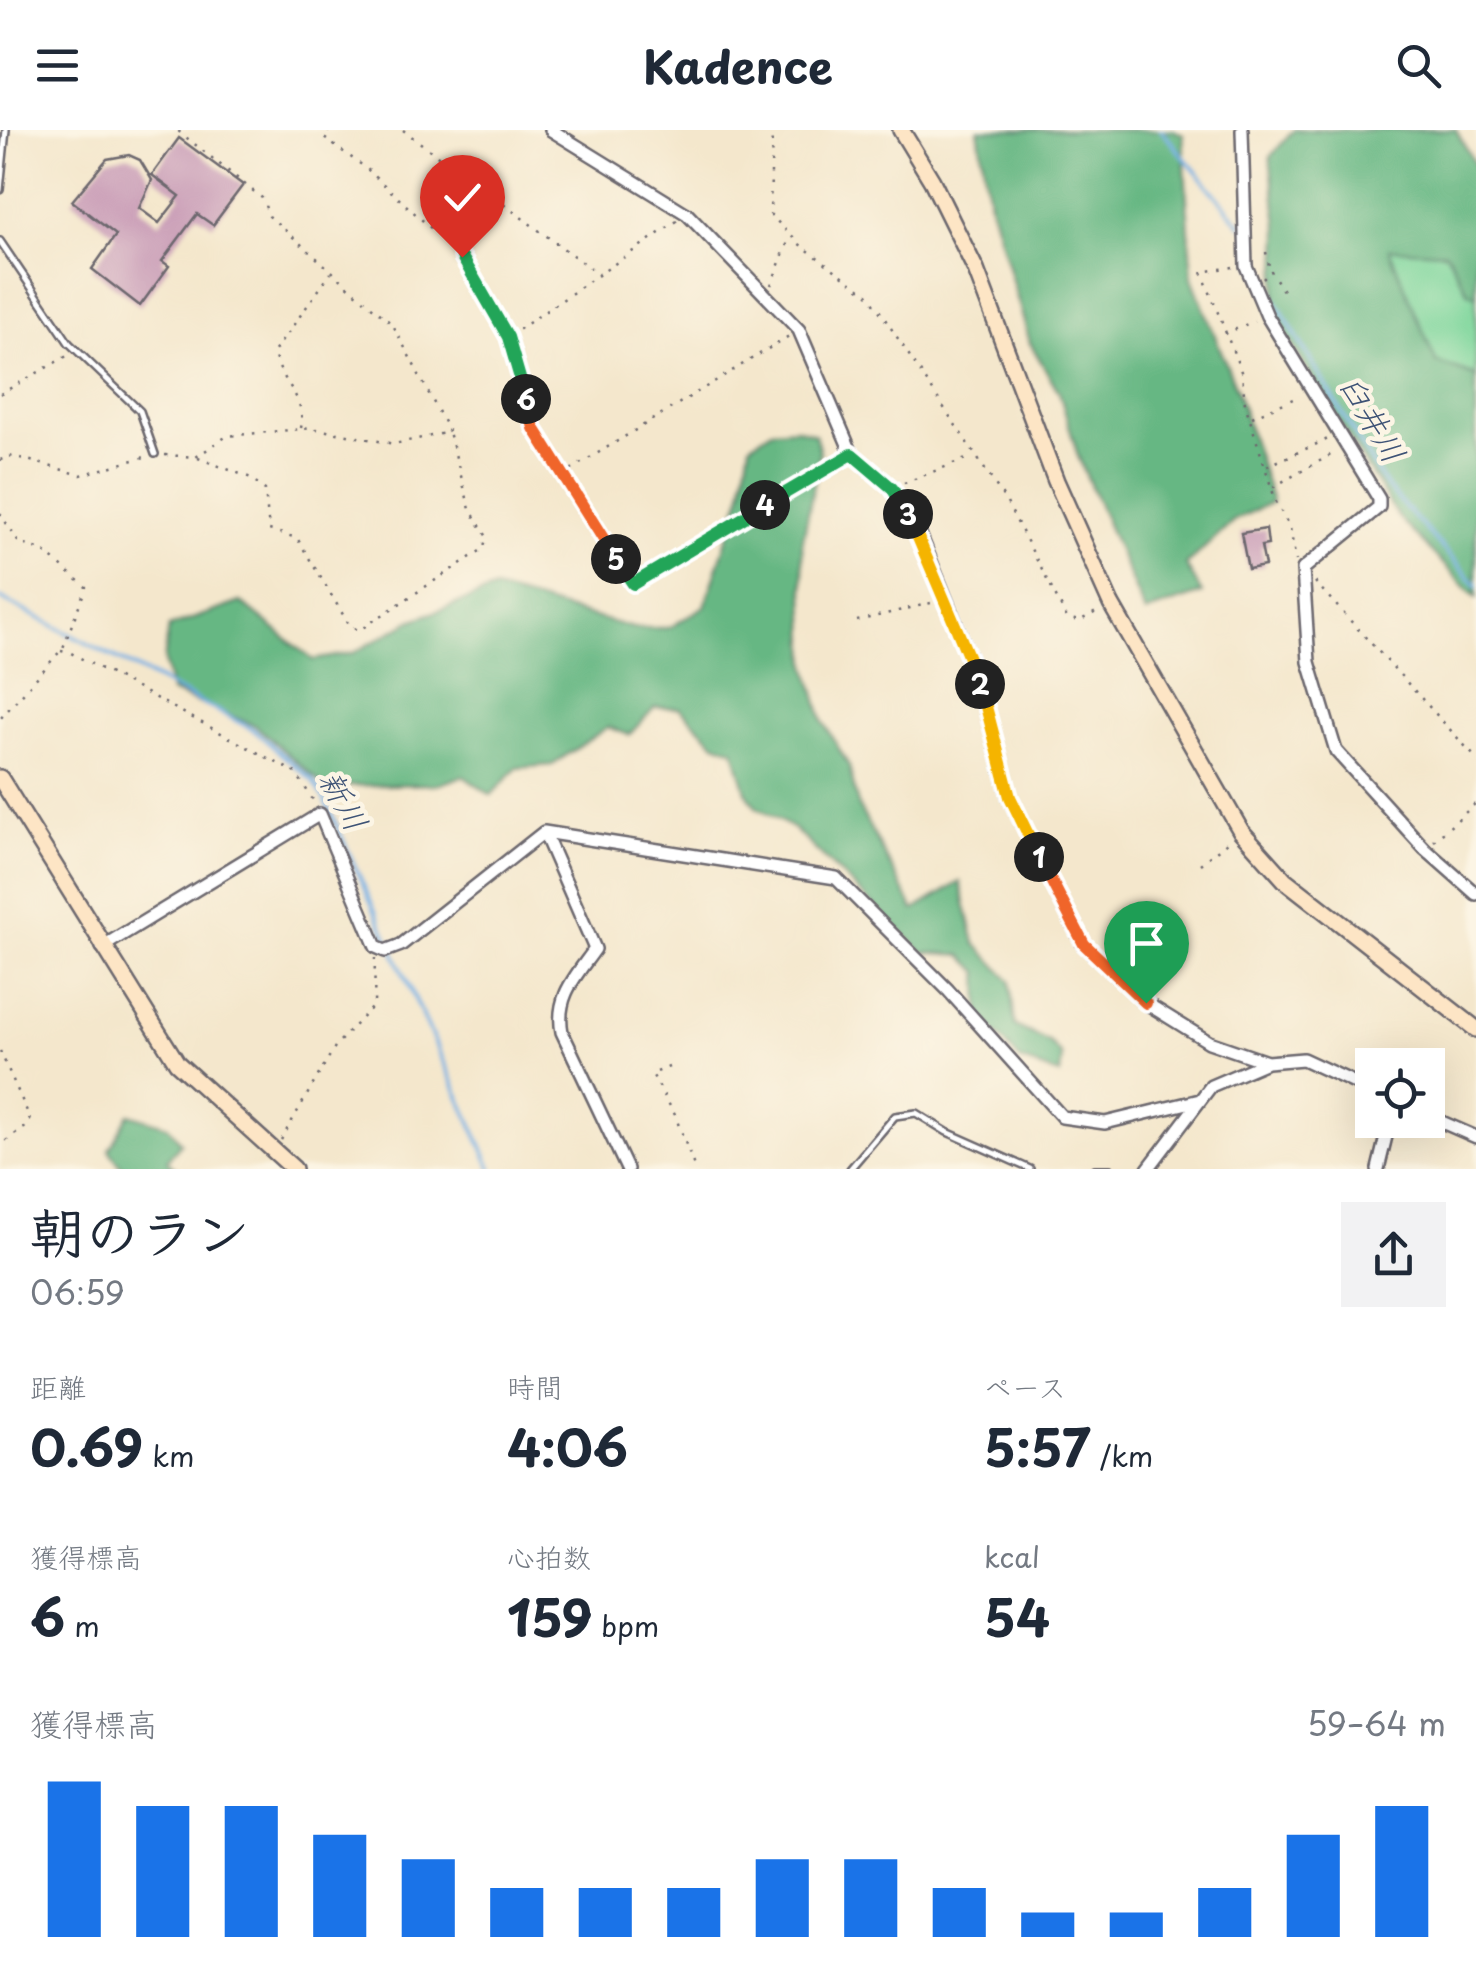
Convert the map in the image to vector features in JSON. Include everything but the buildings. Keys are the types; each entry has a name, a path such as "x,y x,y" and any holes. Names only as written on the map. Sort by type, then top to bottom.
{"street":[{"path":"551,130 687,214 799,330 852,454 892,488 920,534 979,681 1010,797 1084,944 1146,1003 1209,1042 1267,1062"},
{"path":"900,130 932,181 976,270 1056,481 1111,604 1241,831 1285,880 1476,1030"},
{"path":"1242,130 1246,266 1267,316 1379,500 1379,507 1303,569 1309,662 1336,752 1425,849 1476,894"},
{"path":"0,778 177,1063 294,1169"},
{"path":"102,946 320,814 381,949 400,945 544,832 836,878 936,977 1062,1117 1105,1124 1200,1100"},
{"path":"544,832 595,950 565,992 558,1012 562,1032 627,1169"},
{"path":"1148,1169 1211,1086 1267,1062 1303,1059 1355,1082"},
{"path":"1445,1123 1476,1137"},
{"path":"1378,1169 1386,1138"}],"lane":[{"path":"0,190 6,130"},
{"path":"0,241 76,350 140,411 155,454"},
{"path":"850,1169 896,1116 916,1112 947,1132 1030,1169"},
{"path":"1095,1169 1110,1169"}],"path":[{"path":"0,460 12,456 80,476 155,454 196,458 250,478 265,490 269,530 297,538 351,628 361,629 483,549 487,537 470,509 449,432 392,325 269,216 262,198 177,130"},
{"path":"329,130 324,138 366,168 462,257 508,337 534,428 633,584 852,454"},
{"path":"403,130 599,275"},
{"path":"772,130 770,214 791,236 870,295 1006,502 1067,618 1078,622 1111,604"},
{"path":"508,337 687,214"},
{"path":"768,295 791,236"},
{"path":"1266,252 1270,271 1285,294"},
{"path":"1246,266 1202,272 1223,334 1242,374 1250,417 1272,488 1290,528 1295,560 1476,758"},
{"path":"1264,276 1270,271"},
{"path":"301,429 302,408 281,374 274,352 332,272"},
{"path":"1223,334 1267,316"},
{"path":"562,475 799,330"},
{"path":"0,394 76,350"},
{"path":"1250,417 1312,391"},
{"path":"196,458 227,436 301,429 394,444 449,432"},
{"path":"1265,466 1337,435"},
{"path":"1272,488 1344,447"},
{"path":"892,488 973,456"},
{"path":"0,513 19,543 42,550 86,587 62,650 0,719"},
{"path":"857,622 946,599"},
{"path":"62,650 296,773 320,814"},
{"path":"1425,849 1476,803"},
{"path":"1200,864 1241,831"},
{"path":"274,1152 336,1045 374,1005 381,949"},
{"path":"0,1052 30,1118 28,1126 0,1145"},
{"path":"668,1067 652,1074 674,1115 695,1169"}],"green space":[{"path":"978,130 1173,130 1183,135 1192,278 1237,391 1272,502 1233,521 1186,565 1202,593 1145,613 1078,456 1059,392 1030,343 989,201"},
{"path":"1294,130 1456,130 1476,167 1476,296 1468,292 1446,252 1389,249 1436,362 1476,376 1476,598 1398,517 1274,316 1279,234 1270,157"},
{"path":"1388,248 1446,252 1468,292 1476,296 1476,376 1436,362"},
{"path":"796,428 815,434 820,453 802,544 807,665 823,721 849,766 858,805 914,910 960,882 975,943 1010,980 1015,1026 1048,1041 1062,1056 1060,1075 1020,1060 980,1015 979,972 962,955 922,952 794,829 756,807 746,792 734,750 715,743 680,708 655,707 629,735 608,727 552,765 517,768 491,795 463,776 440,784 324,786 256,726 171,692 164,661 169,627 241,602 313,660 353,653 411,621 495,589 633,628 669,628 705,606 742,493 750,445 772,430"},
{"path":"129,1114 168,1126 181,1143 167,1160 175,1169 123,1169 109,1150"}],"waterway":[{"name":"臼井川","path":"1161,130 1242,226"},
{"name":"臼井川","path":"1251,260 1385,485 1476,585"},
{"name":"新川","path":"0,598 254,730 313,781 492,1169"}],"route":[{"path":"462,257 466,271 508,337 534,428 633,584 852,454 892,488 920,534 970,654 1010,797 1067,914 1084,944 1146,1003"}]}
